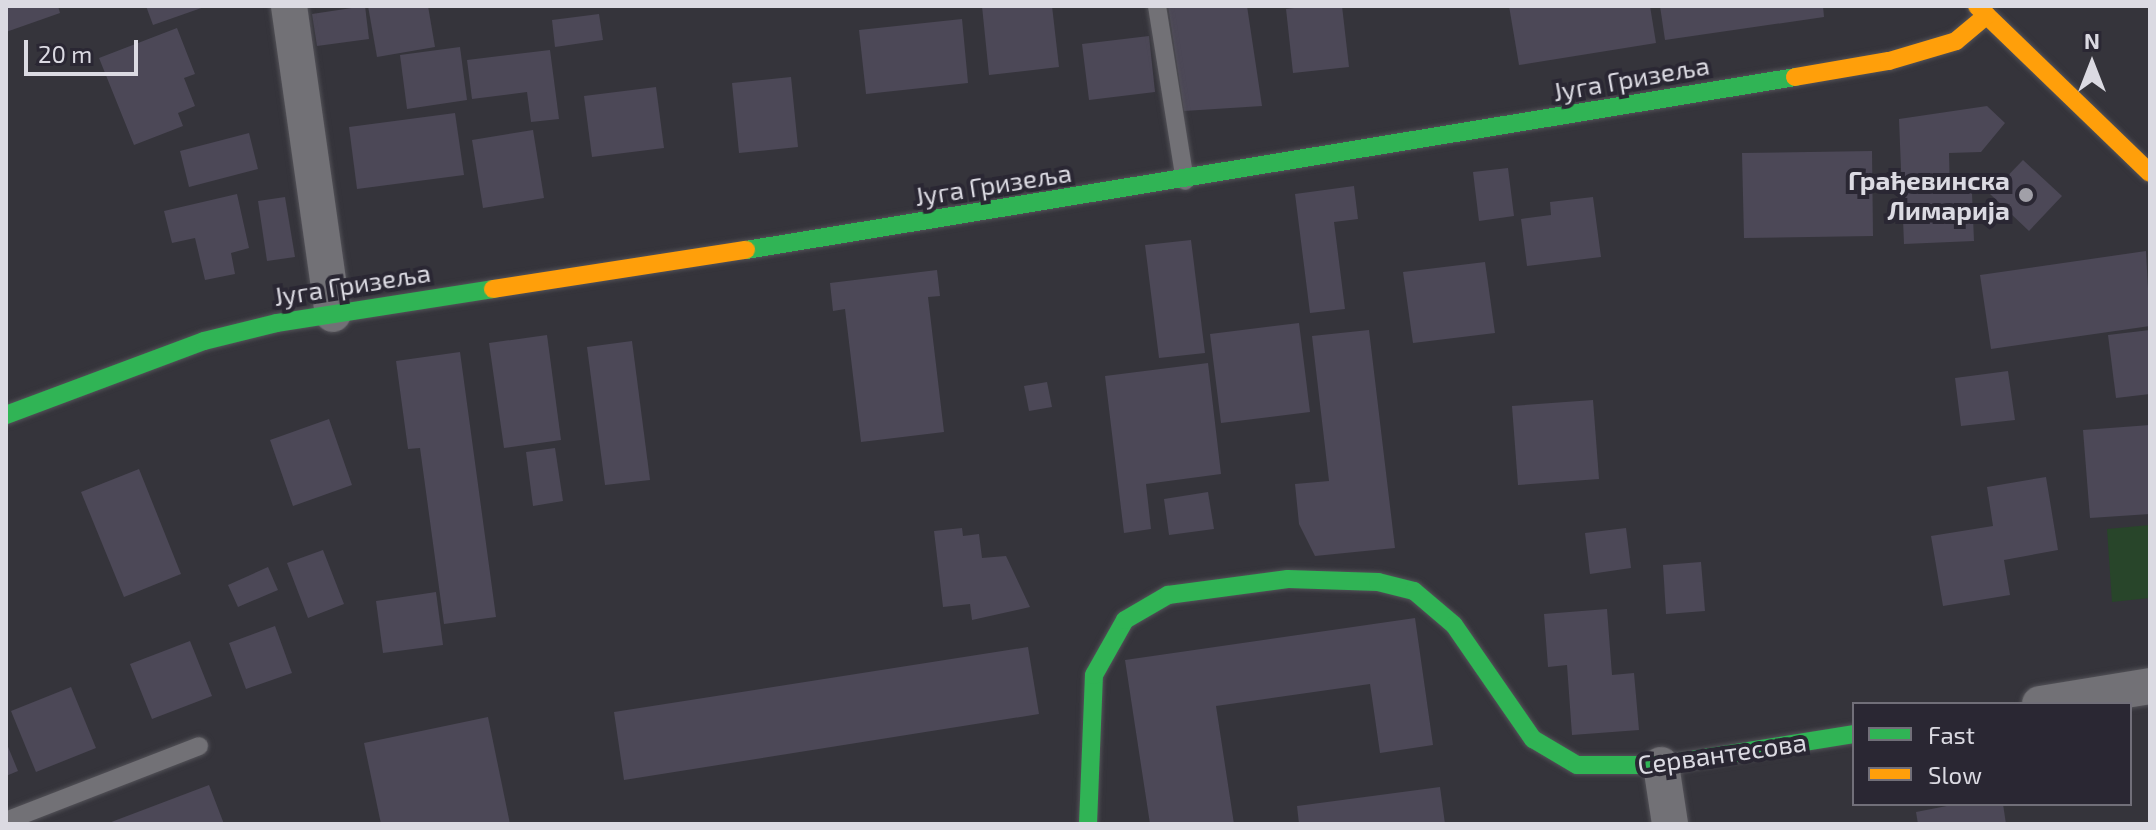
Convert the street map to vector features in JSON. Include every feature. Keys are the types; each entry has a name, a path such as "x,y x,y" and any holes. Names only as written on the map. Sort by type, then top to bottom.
{"street":[{"path":"289,6 333,314"},
{"path":"1982,10 2150,173"},
{"name":"Југа Гризеља","path":"6,415 204,341 333,314 1185,181 1889,61 1956,41 1982,10"},
{"name":"Сервантесова","path":"1088,824 1094,675 1125,620 1168,595 1288,579 1378,582 1414,591 1451,622 1543,750 1577,765 1661,765 1852,734"},
{"path":"2052,702 2150,686"},
{"path":"1661,765 1670,824"}],"lane":[{"path":"1157,6 1185,181"},
{"path":"6,821 199,746"}],"green space":[{"path":"2150,525 2150,598 2112,602 2107,529"}],"building":[{"path":"6,6 58,6 60,13 6,32"},
{"path":"146,6 207,6 153,25"},
{"path":"365,6 369,39 317,46 312,14"},
{"path":"368,6 428,6 435,47 377,57"},
{"path":"982,6 1052,6 1059,67 989,75"},
{"path":"1168,6 1247,6 1262,106 1184,111"},
{"path":"1342,6 1349,67 1293,73 1286,9"},
{"path":"1509,6 1650,6 1656,43 1519,65"},
{"path":"1660,6 1823,6 1824,17 1665,40"},
{"path":"599,14 603,40 555,47 552,20"},
{"path":"962,19 968,83 866,94 859,30"},
{"path":"177,28 195,74 184,78 195,106 178,113 183,126 134,145 99,58"},
{"path":"1149,36 1155,92 1089,100 1082,44"},
{"path":"460,47 467,100 407,109 400,55"},
{"path":"550,50 559,119 531,122 527,92 472,99 467,60"},
{"path":"791,77 798,147 739,153 732,83"},
{"path":"656,87 664,148 592,157 584,96"},
{"path":"1987,106 2005,123 1981,152 1949,153 1950,194 1972,193 1974,241 1904,244 1899,119"},
{"path":"455,113 464,175 357,189 349,127"},
{"path":"533,130 544,198 483,208 472,140"},
{"path":"249,133 258,169 189,187 180,151"},
{"path":"1872,151 1873,236 1744,238 1742,153"},
{"name":"Грађевинска Лимарија","path":"2023,160 2062,196 2029,231 1990,194"},
{"path":"1508,168 1514,216 1479,221 1473,172"},
{"path":"1354,186 1358,219 1334,222 1345,309 1310,313 1295,194"},
{"path":"237,194 249,248 231,253 235,274 205,280 195,238 172,243 164,211"},
{"path":"285,197 295,257 267,261 258,201"},
{"path":"1593,197 1601,257 1527,266 1521,219 1551,215 1550,202"},
{"path":"1191,240 1205,353 1159,358 1145,245"},
{"path":"2146,251 2150,326 1991,349 1980,275"},
{"path":"1485,262 1495,333 1413,343 1403,272"},
{"path":"937,270 940,296 928,297 944,432 861,442 845,309 833,311 830,283"},
{"path":"1299,323 1310,412 1221,423 1210,334"},
{"path":"1369,330 1395,548 1315,556 1299,524 1295,484 1329,481 1312,336"},
{"path":"2150,330 2150,394 2116,398 2108,335"},
{"path":"547,335 561,440 504,448 489,343"},
{"path":"632,341 650,480 605,485 587,347"},
{"path":"460,352 496,617 444,624 420,448 408,449 396,361"},
{"path":"1208,363 1221,474 1146,484 1151,529 1124,533 1105,376"},
{"path":"2008,371 2015,420 1961,426 1955,378"},
{"path":"1047,382 1052,407 1029,411 1024,386"},
{"path":"1593,400 1599,479 1518,485 1512,406"},
{"path":"329,419 352,485 293,506 270,440"},
{"path":"2150,425 2150,514 2090,518 2083,430"},
{"path":"555,448 563,501 533,506 526,452"},
{"path":"139,469 181,574 124,597 81,492"},
{"path":"2046,477 2058,550 2004,560 2010,595 1943,606 1931,536 1993,526 1987,487"},
{"path":"1208,492 1214,529 1169,535 1164,499"},
{"path":"962,528 963,536 979,534 982,558 1006,556 1030,607 972,620 970,604 943,607 934,531"},
{"path":"1626,528 1631,568 1590,574 1585,533"},
{"path":"323,550 344,604 308,618 287,563"},
{"path":"1701,562 1705,611 1666,614 1663,565"},
{"path":"268,567 278,590 238,607 228,585"},
{"path":"436,592 443,645 383,653 376,601"},
{"path":"1607,609 1612,675 1634,673 1639,730 1572,735 1567,665 1548,667 1544,614"},
{"path":"1415,618 1433,745 1380,753 1370,684 1216,706 1234,824 1150,824 1125,660"},
{"path":"275,626 292,673 246,689 229,643"},
{"path":"190,641 212,696 152,719 130,664"},
{"path":"1028,647 1039,714 624,780 614,712"},
{"path":"71,687 96,748 36,772 11,711"},
{"path":"488,717 510,824 381,824 364,743"},
{"path":"6,742 18,771 6,776"},
{"path":"209,785 224,824 106,824"},
{"path":"1440,787 1445,824 1299,824 1297,806"},
{"path":"1947,806 2003,806 2006,824 1918,824 1916,812"}],"traffic: fast":[{"path":"746,250 1795,77"},
{"path":"6,415 204,341 277,323 493,289"},
{"path":"1088,824 1094,675 1125,620 1168,595 1288,579 1378,582 1414,591 1454,625 1533,739 1577,765 1661,765 1852,734"}],"traffic: slow":[{"path":"1977,6 2150,173"},
{"path":"1795,77 1889,61 1956,41 1987,15"},
{"path":"493,289 746,250"}],"place":[{"name":"Грађевинска Лимарија","path":"2026,195"}]}
